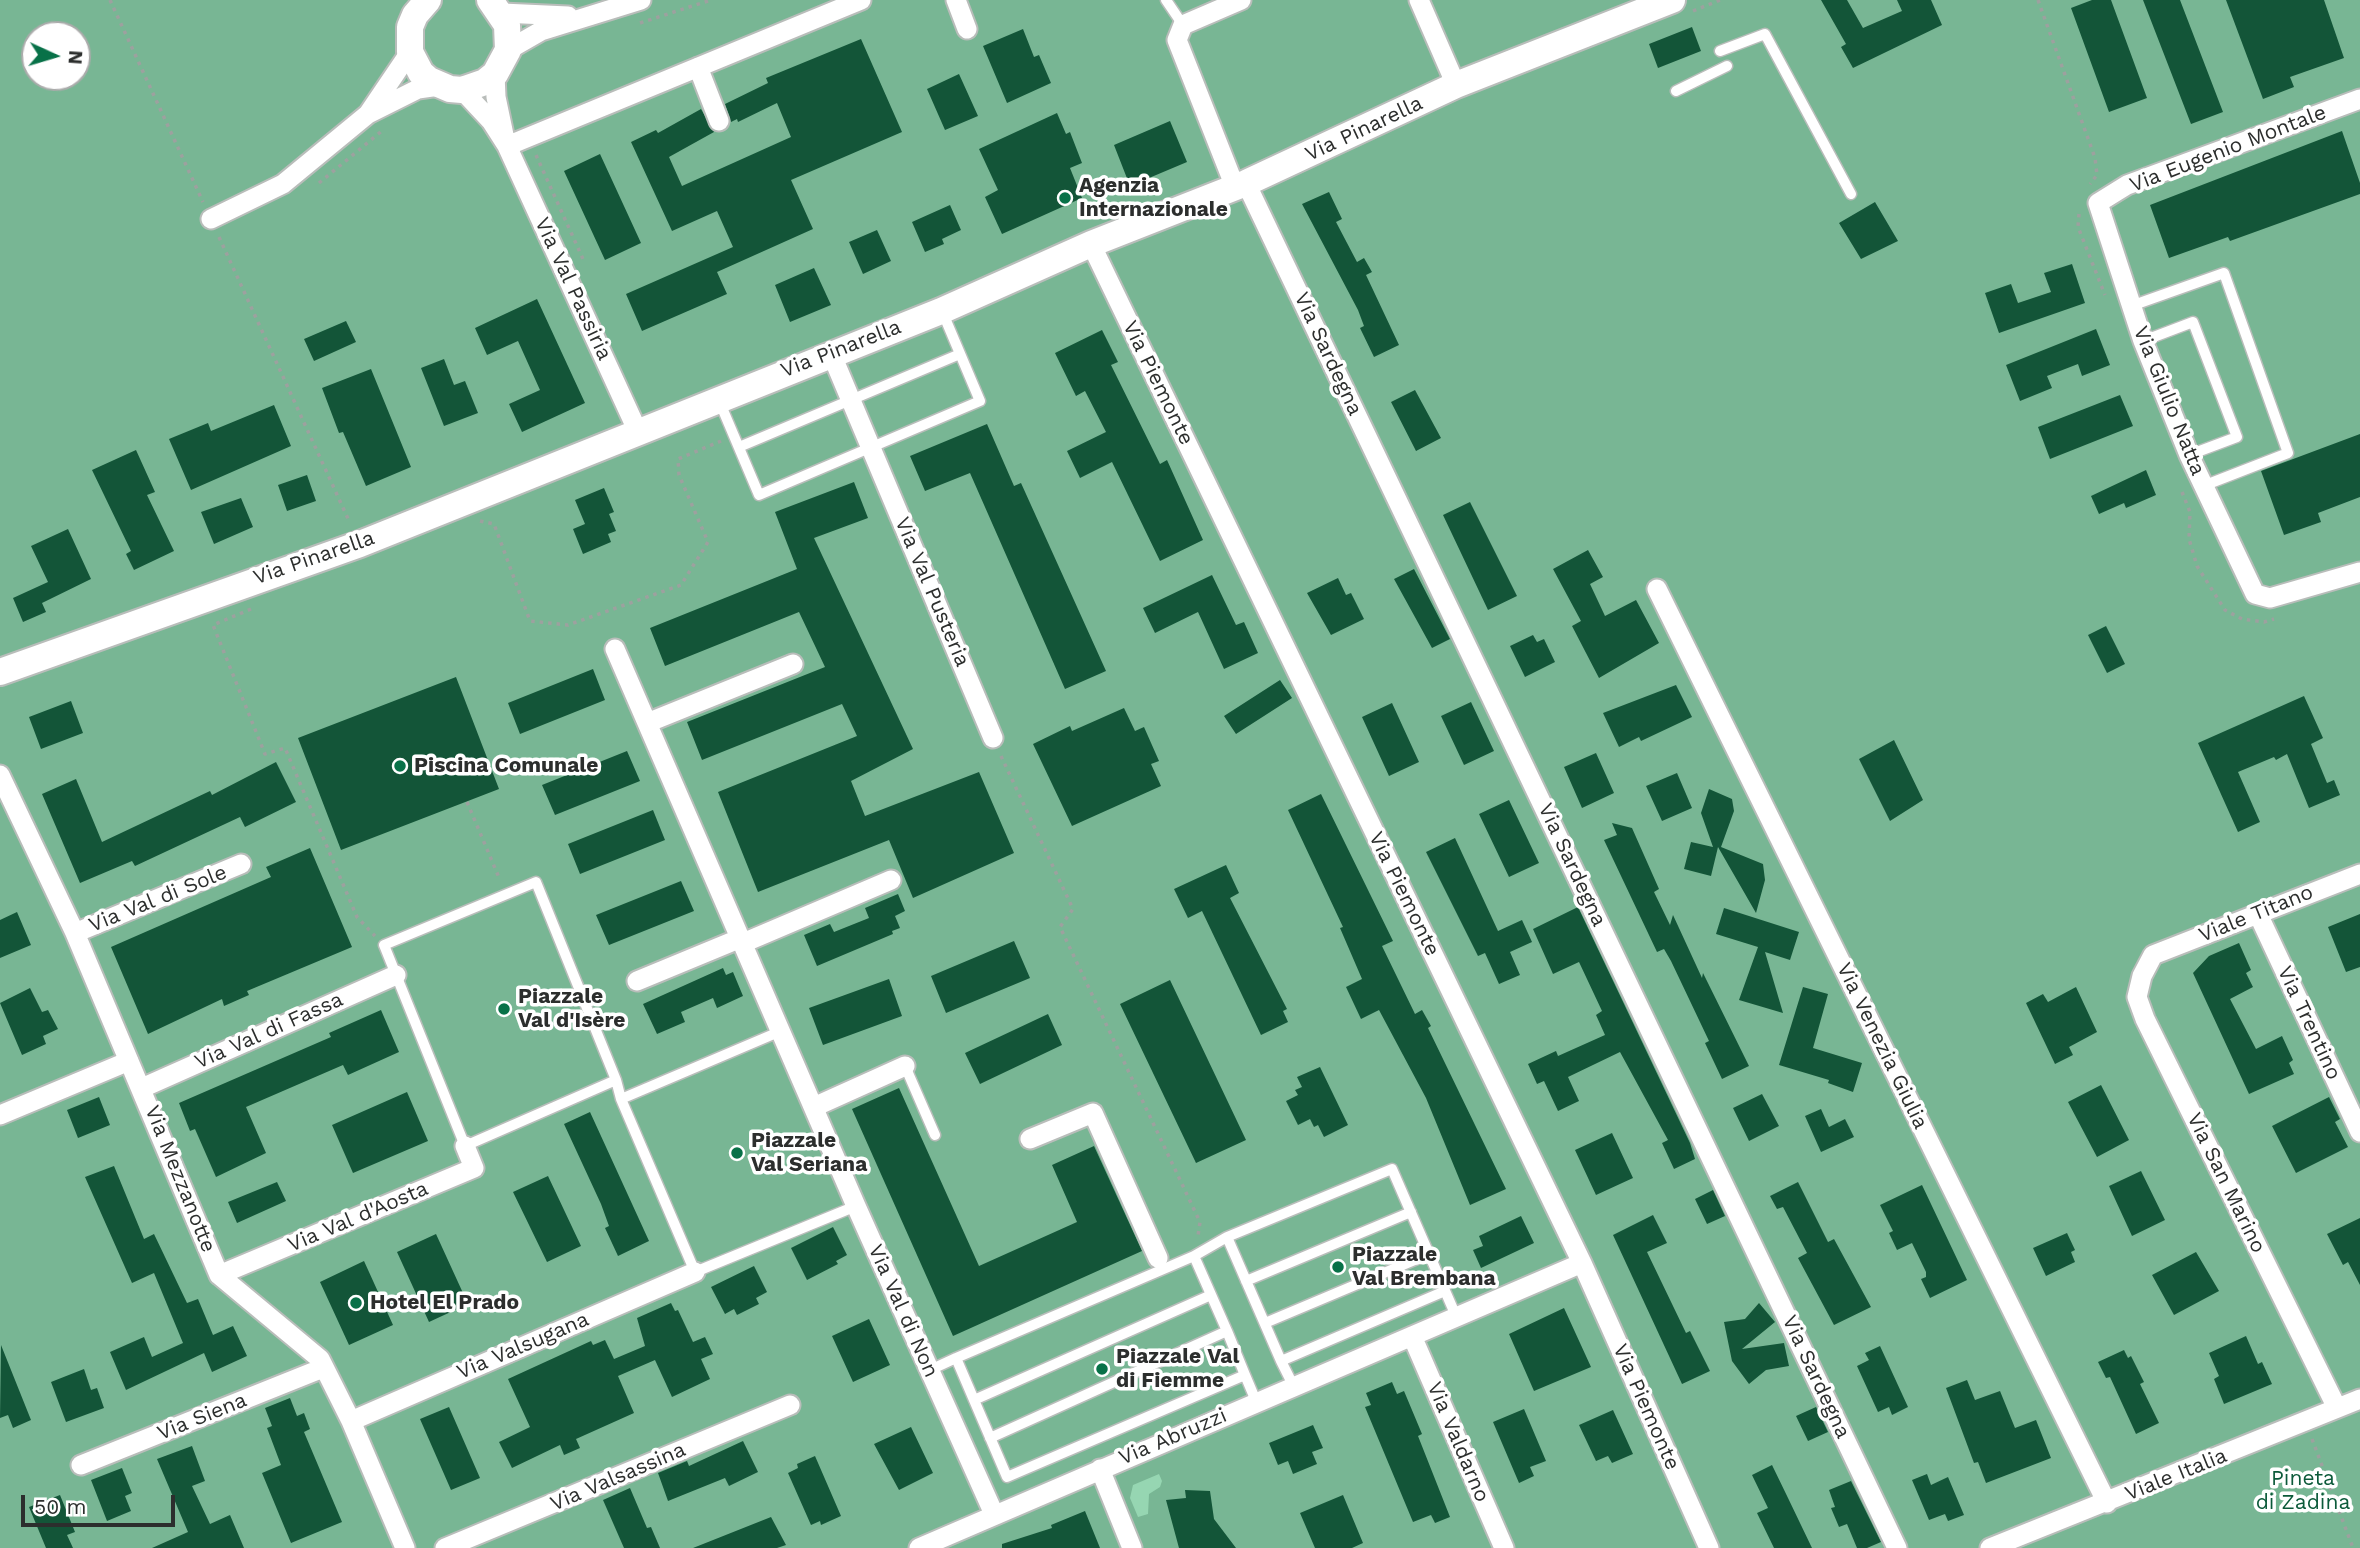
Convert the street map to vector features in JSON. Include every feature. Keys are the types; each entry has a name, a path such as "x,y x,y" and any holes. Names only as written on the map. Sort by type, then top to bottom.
{"street":[{"path":"508,50 541,31 641,0"},
{"path":"507,146 861,0"},
{"path":"956,0 967,29"},
{"path":"1183,25 1241,0"},
{"path":"1419,0 1456,85"},
{"name":"Via Pinarella","path":"0,672 265,575 359,544 718,398 942,311 1091,244 1241,185 1456,85 1672,0"},
{"path":"419,5 410,27 410,52 421,72 451,88"},
{"path":"214,227 283,184 368,114 418,89 474,87 495,74 508,50 507,25 496,7"},
{"path":"496,7 593,16"},
{"name":"Via Sardegna","path":"1183,25 1177,40 1241,185 1897,1548"},
{"path":"368,114 410,52"},
{"path":"698,67 719,121"},
{"name":"Via Val Passiria","path":"495,74 496,97 507,146"},
{"name":"Via Val Passiria","path":"451,88 491,121 507,146 638,432"},
{"name":"Via Eugenio Montale","path":"2098,202 2127,185 2360,99"},
{"name":"Via Giulio Natta","path":"2098,202 2143,341 2189,455 2255,594 2270,598 2360,572"},
{"name":"Via Piemonte","path":"1091,244 1582,1263 1709,1548"},
{"name":"Via Val Pusteria","path":"831,353 993,738"},
{"name":"Via Venezia Giulia","path":"1657,589 2106,1503"},
{"name":"Via Val di Non","path":"615,649 856,1206 994,1514"},
{"path":"647,723 793,664"},
{"name":"Via Mezzanotte","path":"0,775 75,933 219,1275 320,1359 351,1421 401,1547"},
{"name":"Via Val di Sole","path":"75,933 241,864"},
{"name":"Viale Titano","path":"2153,956 2360,874"},
{"path":"637,981 891,880"},
{"name":"Via Trentino","path":"2258,914 2360,1132"},
{"name":"Via San Marino","path":"2153,956 2142,976 2137,997 2145,1019 2337,1408"},
{"name":"Via Val di Fassa","path":"142,1088 396,975"},
{"path":"0,1115 129,1061"},
{"path":"814,1107 905,1066"},
{"path":"1030,1139 1093,1113 1158,1258"},
{"name":"Via Val d'Aosta","path":"219,1275 474,1168 465,1146"},
{"name":"Via Abruzzi","path":"932,1546 994,1514 1266,1393 1293,1385 1582,1263"},
{"name":"Via Valsugana","path":"351,1421 695,1272"},
{"name":"Via Valdarno","path":"1412,1336 1503,1548"},
{"name":"Via Siena","path":"81,1465 323,1368"},
{"name":"Viale Italia","path":"1990,1548 2360,1399"},
{"name":"Via Valsassina","path":"445,1548 790,1405"},
{"path":"1100,1469 1132,1548"}],"lane":[{"path":"1166,0 1183,25"},
{"path":"1720,51 1765,34 1851,194"},
{"path":"1676,91 1727,66"},
{"path":"2131,306 2224,273 2288,453 2203,485"},
{"path":"718,398 759,495 979,401 942,311"},
{"path":"2143,341 2193,322 2237,437 2189,455"},
{"path":"739,447 960,354"},
{"path":"616,1080 465,1146 384,945 536,882 616,1080 621,1099 695,1272 856,1206"},
{"path":"621,1099 780,1031"},
{"path":"905,1066 935,1135"},
{"path":"930,1370 1194,1256 1227,1237 1392,1169 1456,1316"},
{"path":"1246,1281 1411,1212"},
{"path":"1227,1237 1293,1385"},
{"path":"1265,1323 1429,1254"},
{"path":"1194,1256 1245,1375 1266,1393"},
{"path":"1281,1361 1445,1290"},
{"path":"974,1400 1211,1295"},
{"path":"990,1438 1227,1331"},
{"path":"956,1358 1007,1477 1245,1375"}],"path":[{"path":"110,0 359,544"},
{"path":"635,24 711,0"},
{"path":"311,188 385,128"},
{"path":"527,138 588,271"},
{"path":"214,227 231,230"},
{"path":"475,521 494,524 530,621 568,625 681,585 708,542 680,475 678,459 735,436"},
{"path":"263,605 212,625 265,754 285,748 357,917 384,945"},
{"path":"993,738 1073,909 1060,927 1200,1222 1198,1241"},
{"path":"467,802 501,881"},
{"path":"2305,1421 2353,1548"}],"green space":[{"name":"Pineta di Zadina","path":"0,0 2360,0 2360,1548 0,1548"}],"shaded area":[{"path":"1159,1474 1162,1481 1160,1487 1149,1494 1148,1514 1138,1517 1130,1498 1133,1485"}],"building":[{"path":"1821,0 1847,0 1863,28 1902,11 1897,0 1931,0 1942,25 1853,68 1841,47 1846,44"},
{"path":"2092,0 2111,0 2147,98 2109,112 2071,8"},
{"path":"2143,0 2180,0 2223,112 2191,124"},
{"path":"2226,0 2324,0 2344,58 2290,77 2294,87 2263,99"},
{"path":"1692,27 1701,51 1658,68 1649,44"},
{"path":"1023,29 1034,57 1039,55 1051,83 1007,103 983,46"},
{"path":"861,39 902,132 791,180 813,229 717,272 727,294 642,331 626,294 733,247 717,211 672,231 631,142 656,130 658,133 701,109 714,132 669,157 682,186 791,137 777,103 738,122 737,119 731,122 725,104 768,83 766,78"},
{"path":"959,74 978,116 945,130 927,89"},
{"path":"1057,113 1066,134 1070,132 1082,163 1070,168 1082,198 1002,234 985,197 998,190 979,149"},
{"path":"1170,121 1187,162 1130,186 1114,145"},
{"path":"2342,131 2360,183 2360,194 2230,241 2228,237 2169,258 2150,205"},
{"path":"600,154 641,243 605,260 564,171"},
{"path":"1329,192 1342,219 1336,222 1357,262 1364,258 1372,272 1366,275 1399,345 1374,357 1360,328 1364,326 1358,310 1302,204"},
{"path":"1875,202 1898,241 1861,259 1839,223"},
{"path":"950,205 961,230 942,239 944,244 925,252 912,222"},
{"path":"877,230 891,261 863,274 849,242"},
{"path":"2072,264 2085,303 1999,333 1985,293 2011,284 2018,303 2051,292 2044,273"},
{"path":"814,268 831,305 790,322 775,285"},
{"path":"537,299 585,403 522,432 509,404 540,390 518,341 487,355 475,328"},
{"path":"346,321 356,342 314,361 304,339"},
{"path":"2096,329 2110,365 2082,376 2078,364 2047,376 2052,388 2020,401 2006,365"},
{"path":"1102,330 1118,362 1111,365 1160,464 1167,460 1203,540 1160,561 1112,462 1080,478 1067,451 1106,432 1085,391 1076,396 1055,353"},
{"path":"444,359 454,385 465,381 478,413 444,426 421,368"},
{"path":"371,369 411,467 366,486 343,432 339,433 322,388"},
{"path":"1415,390 1441,438 1416,451 1391,402"},
{"path":"2120,395 2133,426 2050,459 2038,427"},
{"path":"274,405 291,446 191,490 169,439 208,423 211,431"},
{"path":"987,424 1014,486 1021,483 1106,671 1065,689 970,473 925,491 910,456"},
{"path":"2360,434 2360,497 2318,513 2321,522 2284,535 2261,471"},
{"path":"136,450 155,492 147,495 174,551 134,570 126,554 131,551 92,470"},
{"path":"2146,470 2156,495 2126,508 2124,503 2099,514 2091,496"},
{"path":"307,475 316,501 287,511 278,485"},
{"path":"854,482 868,518 814,538 913,749 851,781 865,816 979,772 1014,853 913,898 889,840 758,892 718,792 857,736 842,704 702,760 687,722 825,667 799,612 665,666 650,628 797,569 775,512"},
{"path":"604,488 614,512 609,514 616,531 608,534 611,542 583,554 573,529 585,524 575,500"},
{"path":"241,498 253,527 214,544 201,512"},
{"path":"1470,502 1517,596 1488,610 1443,515"},
{"path":"68,529 91,579 42,603 46,612 23,622 13,598 48,582 31,546"},
{"path":"1588,550 1603,577 1590,584 1605,616 1636,600 1659,643 1599,678 1572,626 1581,621 1553,569"},
{"path":"1414,569 1450,639 1432,648 1394,579"},
{"path":"1212,575 1236,625 1244,622 1258,653 1224,669 1198,612 1155,633 1143,608"},
{"path":"1338,578 1346,595 1351,593 1364,619 1331,635 1307,593"},
{"path":"2106,626 2125,664 2107,673 2088,635"},
{"path":"1533,635 1537,642 1544,639 1555,662 1525,677 1510,646"},
{"path":"593,669 605,700 520,734 508,703"},
{"name":"Piscina Comunale","path":"456,677 499,789 341,850 298,738"},
{"path":"1280,680 1292,698 1236,734 1224,716"},
{"path":"1676,685 1692,717 1641,741 1639,737 1619,747 1603,713"},
{"path":"2304,696 2323,738 2311,744 2327,783 2334,780 2340,795 2309,808 2287,754 2276,760 2274,757 2238,772 2260,822 2238,832 2198,743"},
{"path":"71,701 83,733 41,749 29,717"},
{"path":"1471,702 1494,751 1464,765 1441,716"},
{"path":"1392,703 1419,762 1389,776 1362,717"},
{"path":"1124,708 1135,731 1144,727 1159,761 1151,764 1161,786 1072,826 1033,744 1070,726 1072,731"},
{"path":"1894,740 1923,800 1890,821 1859,759"},
{"path":"627,751 640,781 555,815 542,785"},
{"path":"1596,753 1614,793 1582,808 1564,767"},
{"path":"276,762 296,802 245,827 240,817 135,866 132,861 80,883 42,794 76,779 102,842 210,791 212,795"},
{"path":"1677,773 1692,808 1662,821 1646,786"},
{"path":"1709,789 1732,799 1734,811 1721,847 1763,864 1765,880 1756,913 1718,847 1711,876 1684,869 1691,842 1713,847 1701,813"},
{"path":"1321,794 1393,941 1382,946 1415,1014 1422,1010 1431,1026 1428,1028 1506,1189 1470,1205 1426,1098 1379,1010 1361,1019 1346,987 1362,979 1340,928 1343,927 1288,810"},
{"path":"1509,800 1539,863 1509,877 1479,814"},
{"path":"653,810 665,840 580,874 568,844"},
{"path":"1612,823 1632,828 1659,889 1654,892 1670,925 1673,915 1702,978 1703,973 1749,1066 1722,1079 1705,1043 1709,1041 1671,961 1664,949 1657,952 1604,840 1617,835"},
{"path":"1455,838 1498,931 1522,920 1532,942 1510,952 1520,975 1499,984 1485,953 1478,956 1426,852"},
{"path":"310,848 352,947 247,991 249,995 224,1006 222,999 148,1034 111,947 271,877 266,867"},
{"path":"1226,865 1239,893 1230,898 1287,1009 1283,1011 1288,1022 1261,1035 1202,911 1188,918 1174,889"},
{"path":"681,881 694,911 609,945 596,915"},
{"path":"898,894 905,911 895,916 900,928 892,931 893,934 817,966 804,935 830,924 834,932 869,918 865,908"},
{"path":"1578,907 1690,1143 1695,1159 1674,1169 1662,1143 1668,1140 1620,1052 1568,1077 1579,1101 1558,1111 1544,1081 1537,1084 1528,1064 1556,1051 1558,1056 1605,1035 1596,1015 1602,1011 1579,962 1553,974 1533,929"},
{"path":"1724,908 1799,932 1790,960 1765,952 1783,1013 1739,1000 1758,947 1716,934"},
{"path":"17,912 31,945 0,958 0,920"},
{"path":"2360,914 2360,967 2346,972 2328,927"},
{"path":"1014,941 1030,978 946,1013 931,976"},
{"path":"2239,943 2251,970 2246,973 2253,987 2230,999 2256,1049 2282,1036 2293,1060 2289,1063 2294,1074 2249,1094 2193,973 2209,956"},
{"path":"723,968 726,975 733,972 743,996 717,1008 713,998 681,1012 685,1022 657,1034 643,1004"},
{"path":"889,979 902,1016 823,1045 809,1008"},
{"path":"1170,980 1246,1140 1196,1163 1120,1004"},
{"path":"1803,987 1828,994 1813,1048 1862,1063 1853,1092 1828,1083 1829,1080 1779,1065"},
{"path":"2076,987 2097,1032 2069,1047 2073,1055 2055,1064 2026,1003 2043,994 2048,1002"},
{"path":"30,988 42,1012 48,1010 58,1029 43,1036 46,1044 22,1055 0,1003"},
{"path":"381,1010 399,1052 348,1075 343,1065 246,1107 266,1153 216,1177 195,1129 190,1131 179,1103 331,1037 329,1033"},
{"path":"1048,1014 1062,1045 980,1084 965,1053"},
{"path":"1320,1067 1348,1125 1324,1137 1318,1125 1314,1127 1310,1119 1298,1125 1286,1101 1298,1095 1295,1090 1302,1087 1297,1077"},
{"path":"2101,1085 2129,1140 2097,1157 2068,1102"},
{"path":"899,1088 979,1266 1077,1222 1052,1165 1094,1146 1142,1251 953,1336 852,1109"},
{"path":"407,1092 428,1141 353,1173 332,1125"},
{"path":"1762,1094 1779,1126 1749,1141 1733,1108"},
{"path":"99,1097 110,1125 78,1138 67,1110"},
{"path":"2329,1097 2340,1119 2335,1122 2348,1147 2296,1173 2272,1126"},
{"path":"1821,1109 1829,1127 1845,1119 1854,1137 1821,1152 1805,1116"},
{"path":"590,1112 649,1241 618,1256 605,1228 609,1226 601,1204 564,1124"},
{"path":"1612,1133 1633,1178 1596,1195 1575,1150"},
{"path":"114,1166 144,1239 154,1234 187,1303 198,1299 213,1335 233,1326 247,1356 212,1372 204,1353 126,1390 110,1352 144,1337 152,1357 183,1343 154,1273 132,1283 85,1177"},
{"path":"2141,1171 2165,1220 2132,1236 2109,1186"},
{"path":"548,1176 581,1246 547,1262 513,1192"},
{"path":"277,1182 286,1201 237,1223 228,1202"},
{"path":"1798,1182 1828,1242 1834,1239 1871,1307 1834,1325 1798,1258 1807,1253 1783,1207 1777,1209 1770,1196"},
{"path":"1922,1185 1967,1280 1930,1298 1921,1279 1926,1277 1926,1272 1912,1243 1897,1250 1889,1233 1893,1231 1880,1205"},
{"path":"1713,1190 1725,1216 1707,1224 1695,1199"},
{"path":"1653,1215 1667,1243 1647,1252 1686,1333 1690,1331 1710,1371 1682,1384 1613,1235"},
{"path":"1521,1216 1534,1243 1481,1268 1473,1250 1483,1246 1479,1236"},
{"path":"2360,1218 2360,1285 2348,1262 2343,1265 2327,1234"},
{"path":"833,1227 847,1255 836,1261 838,1264 807,1280 791,1248"},
{"path":"2067,1233 2075,1250 2071,1252 2075,1262 2046,1276 2033,1248"},
{"path":"436,1234 468,1304 429,1322 397,1252"},
{"path":"2196,1252 2219,1291 2174,1315 2152,1275"},
{"name":"Hotel El Prado","path":"364,1261 393,1325 349,1345 320,1282"},
{"path":"754,1266 767,1292 756,1298 759,1304 737,1315 734,1309 725,1314 711,1287"},
{"path":"671,1303 675,1311 678,1310 693,1342 705,1337 713,1354 701,1359 710,1379 672,1397 655,1360 618,1376 634,1413 576,1439 580,1448 564,1455 560,1445 512,1468 499,1442 530,1427 508,1379 591,1341 593,1345 605,1340 614,1359 645,1346 637,1318"},
{"path":"1759,1303 1775,1322 1742,1349 1784,1343 1789,1366 1766,1370 1749,1384 1732,1361 1724,1322 1745,1319"},
{"path":"1564,1308 1591,1367 1534,1391 1509,1334"},
{"path":"869,1319 890,1365 853,1382 832,1336"},
{"path":"2246,1336 2258,1364 2262,1362 2272,1384 2224,1404 2214,1379 2219,1376 2209,1353"},
{"path":"1,1345 31,1420 13,1428 8,1415 0,1418"},
{"path":"1880,1346 1908,1407 1892,1415 1889,1407 1878,1412 1857,1366 1869,1360 1865,1353"},
{"path":"2124,1350 2128,1358 2131,1356 2144,1382 2140,1384 2159,1423 2136,1434 2110,1377 2106,1378 2098,1362"},
{"path":"84,1369 91,1390 97,1388 104,1408 66,1422 51,1382"},
{"path":"1967,1380 1975,1400 2000,1391 2015,1428 2036,1420 2051,1458 1986,1483 1978,1462 1974,1463 1946,1388"},
{"path":"1392,1382 1397,1394 1404,1391 1422,1434 1418,1436 1450,1517 1435,1523 1431,1515 1413,1522 1365,1407 1371,1405 1366,1393"},
{"path":"290,1398 297,1416 304,1413 310,1429 304,1432 342,1522 291,1543 262,1473 281,1465 267,1428 272,1426 265,1408"},
{"path":"449,1407 480,1478 451,1490 420,1419"},
{"path":"1816,1407 1828,1432 1808,1441 1796,1416"},
{"path":"1524,1409 1546,1461 1530,1467 1534,1476 1519,1483 1493,1422"},
{"path":"1613,1410 1633,1454 1612,1463 1608,1456 1596,1461 1579,1425"},
{"path":"1313,1425 1323,1448 1312,1452 1317,1464 1293,1474 1288,1461 1278,1465 1269,1443"},
{"path":"911,1427 933,1473 899,1490 874,1444"},
{"path":"743,1441 758,1472 729,1486 725,1478 668,1501 658,1473 687,1461 689,1466"},
{"path":"192,1446 205,1481 192,1486 210,1524 230,1515 244,1548 152,1548 188,1532 157,1459"},
{"path":"815,1456 841,1516 821,1525 820,1521 811,1525 788,1473 798,1468 797,1464"},
{"path":"1772,1465 1812,1548 1774,1548 1757,1513 1768,1508 1752,1475"},
{"path":"122,1468 132,1493 125,1496 131,1511 107,1521 91,1480"},
{"path":"1927,1474 1931,1485 1948,1477 1964,1515 1948,1521 1945,1514 1929,1520 1912,1480"},
{"path":"1851,1481 1881,1542 1867,1548 1857,1548 1847,1524 1839,1527 1831,1508 1835,1507 1829,1490"},
{"path":"630,1488 647,1528 651,1527 660,1548 624,1548 603,1500"},
{"path":"1185,1490 1210,1491 1214,1519 1236,1548 1179,1548 1166,1500 1186,1498"},
{"path":"60,1495 75,1532 67,1535 73,1548 46,1548 29,1507"},
{"path":"1343,1495 1363,1543 1352,1548 1315,1548 1300,1513"},
{"path":"1085,1511 1100,1548 1002,1548 1002,1544 1052,1528 1051,1525"},
{"path":"771,1517 786,1545 777,1548 693,1548"}],"place":[{"name":"Agenzia Internazionale","path":"1065,198"},
{"name":"Piscina Comunale","path":"400,766"},
{"name":"Piazzale Val d'Isère","path":"504,1009"},
{"name":"Piazzale Val Seriana","path":"737,1153"},
{"name":"Piazzale Val Brembana","path":"1338,1267"},
{"name":"Hotel El Prado","path":"356,1303"},
{"name":"Piazzale Val di Fiemme","path":"1102,1369"}]}
